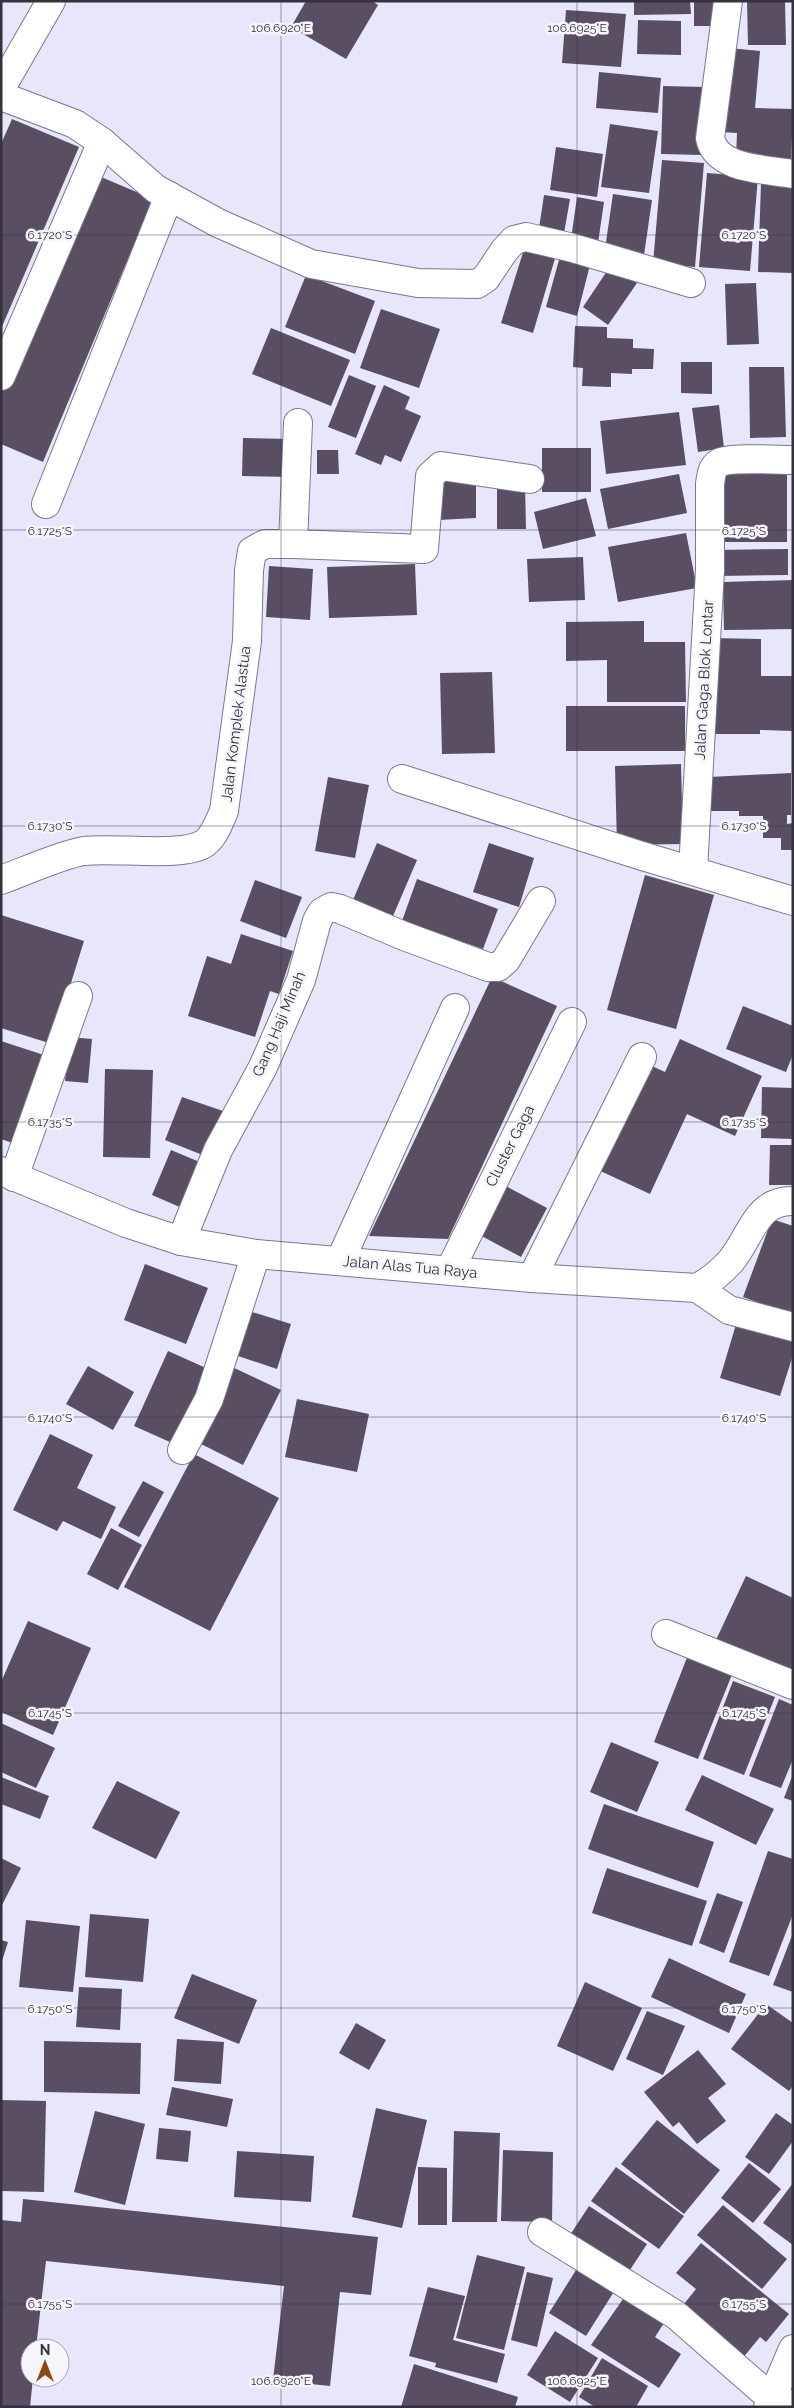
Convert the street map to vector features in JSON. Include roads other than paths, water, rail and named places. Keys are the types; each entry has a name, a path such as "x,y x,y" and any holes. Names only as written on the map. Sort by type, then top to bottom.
{"street":[{"path":"1,88 52,1"},
{"path":"728,1 710,138 712,148 720,157 734,163 793,174"},
{"path":"1,96 75,124 102,142 156,188 169,196 218,223 311,264 418,283 477,284 486,278 504,251 514,240 526,237 574,248 691,283"},
{"path":"1,376 102,142"},
{"path":"46,504 169,196"},
{"path":"293,544 298,423"},
{"name":"Jalan Gaga Blok Lontar","path":"693,870 710,570 710,484 712,471 719,463 735,460 793,460"},
{"name":"Jalan Komplek Alastua","path":"1,880 82,851 107,849 189,850 204,844 212,836 224,810 247,642 249,570 252,551 265,544 424,549 430,476 441,466 530,479"},
{"path":"402,779 639,855 793,901"},
{"name":"Gang Haji Minah","path":"181,1241 218,1150 263,1067 301,980 317,920 322,912 332,907 340,909 488,967 498,967 506,960 541,901"},
{"path":"8,1174 78,996"},
{"path":"340,1261 455,1008"},
{"name":"Cluster Gaga","path":"450,1270 572,1022"},
{"path":"532,1278 642,1056"},
{"name":"Jalan Alas Tua Raya","path":"8,1174 126,1223 181,1241 256,1254 532,1278 697,1288"},
{"path":"793,1201 771,1204 762,1212 732,1260 716,1278 697,1288 729,1310 793,1326"},
{"path":"182,1450 209,1399 256,1254"},
{"path":"666,1634 793,1685"},
{"path":"542,2232 676,2315 777,2403 793,2349"}]}
